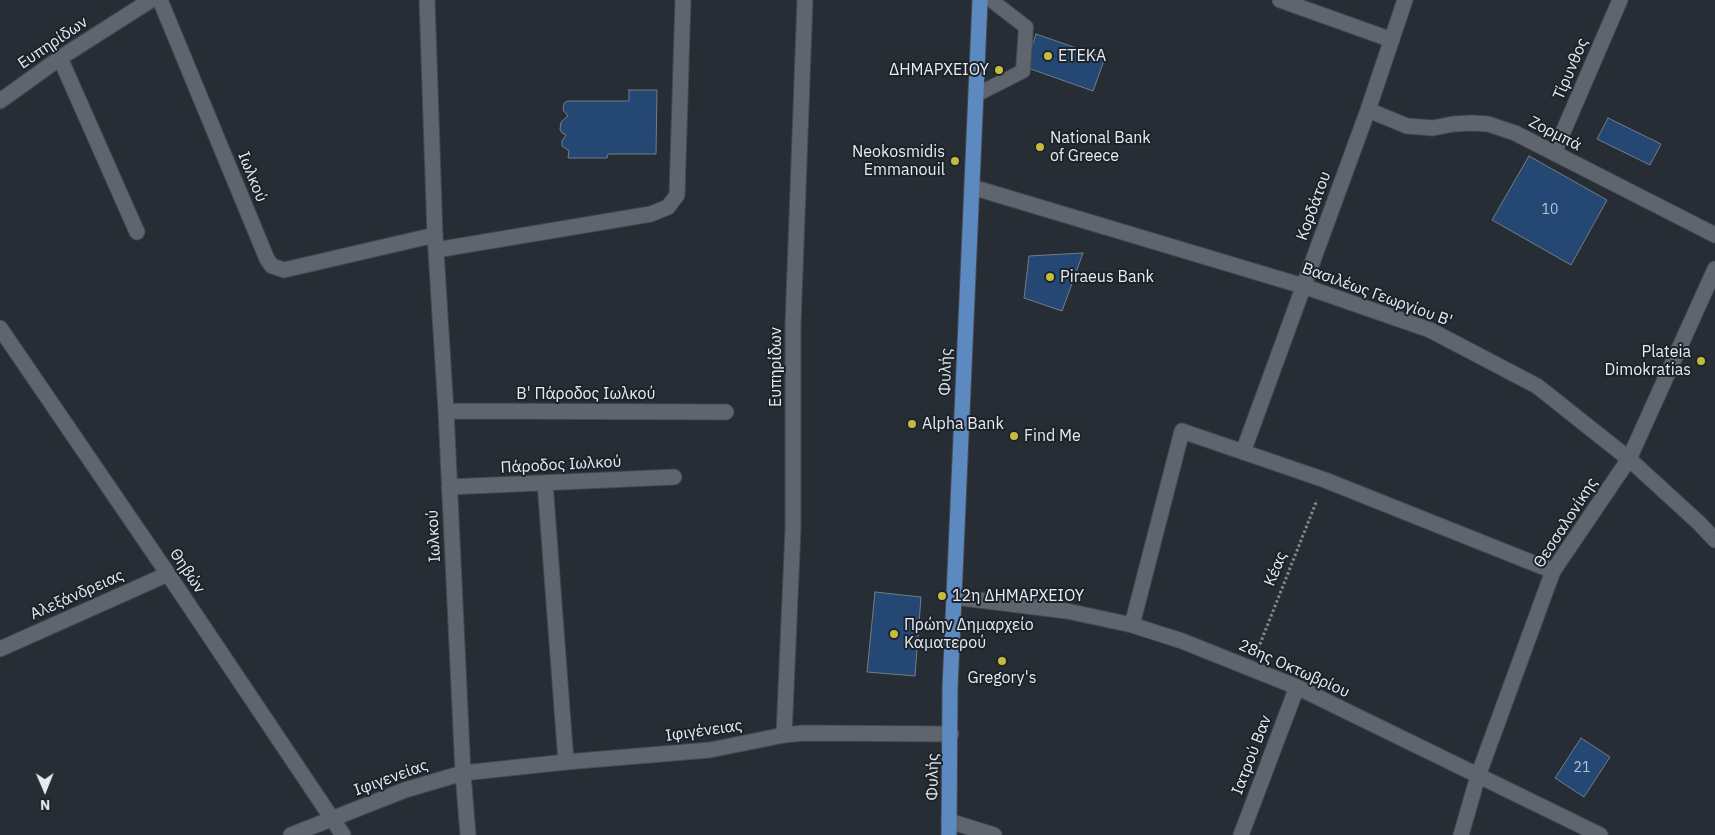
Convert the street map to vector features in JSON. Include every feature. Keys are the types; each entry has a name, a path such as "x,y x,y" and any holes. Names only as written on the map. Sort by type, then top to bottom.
{"main road":[{"name":"Φυλής","path":"949,828 950,688 980,0"}],"street":[{"name":"Ευπηρίδων","path":"0,101 60,58 151,0"},
{"name":"Ιωλκού","path":"160,0 263,250 272,266 284,270 436,243"},
{"name":"Ιωλκού","path":"427,0 436,243 446,410 462,773 468,835"},
{"path":"436,243 651,214 668,208 677,195 683,0"},
{"name":"Ευπηρίδων","path":"784,735 793,528 793,325 804,0"},
{"path":"1280,0 1392,40"},
{"name":"Κορδάτου","path":"1243,452 1368,110 1406,0"},
{"name":"Τίρυνθος","path":"1554,153 1620,0"},
{"path":"60,58 137,232"},
{"name":"Ζορμπά","path":"1368,110 1407,126 1433,128 1453,124 1488,124 1515,133 1715,235"},
{"name":"Βασιλέως Γεωργίου Β'","path":"972,187 1303,286 1430,330 1537,386 1629,460 1699,523 1715,540"},
{"name":"Θεσσαλονίκης","path":"1461,835 1478,776 1553,571 1629,460 1715,269"},
{"name":"Θηβών","path":"0,328 343,835"},
{"name":"Β' Πάροδος Ιωλκού","path":"446,410 726,412"},
{"path":"1132,626 1182,430 1325,480 1553,571"},
{"name":"Πάροδος Ιωλκού","path":"449,487 674,477"},
{"path":"545,483 566,762"},
{"name":"Αλεξάνδρειας","path":"0,649 168,574"},
{"name":"28ης Οκτωβρίου","path":"954,597 1067,612 1132,626 1182,641 1296,687 1600,835"},
{"name":"Ιατρού Βαν","path":"1241,835 1296,687"},
{"name":"Ιφιγένειας","path":"462,773 710,750 784,735 820,732 951,734"},
{"name":"Ιφιγενείας","path":"332,819 405,790 462,773"},
{"path":"291,835 332,819"},
{"path":"949,828 994,835"}],"lane":[{"path":"976,95 1023,71 1026,28 991,0"}],"path":[{"name":"Κέας","path":"1250,668 1325,480"}],"building":[{"path":"1036,34 1105,58 1093,91 1025,67"},
{"path":"629,90 657,90 656,154 608,154 607,158 568,158 569,151 562,146 562,141 566,135 560,129 561,122 568,116 563,110 564,103 568,101 629,101"},
{"path":"1608,118 1661,144 1650,165 1597,139"},
{"path":"1529,156 1607,200 1571,265 1492,220"},
{"name":"Piraeus Bank","path":"1083,253 1062,311 1024,298 1029,256"},
{"name":"Πρώην Δημαρχείο Καματερού","path":"875,592 921,597 915,676 867,672"},
{"path":"1581,738 1610,757 1584,797 1555,778"}],"place":[{"name":"ΕΤΕΚΑ","path":"1048,56"},
{"name":"ΔΗΜΑΡΧΕΙΟΥ","path":"999,70"},
{"name":"National Bank of Greece","path":"1040,147"},
{"name":"Neokosmidis Emmanouil","path":"955,161"},
{"name":"Piraeus Bank","path":"1050,277"},
{"name":"Plateia Dimokratias","path":"1701,361"},
{"name":"Alpha Bank","path":"912,424"},
{"name":"Find Me","path":"1014,436"},
{"name":"12η ΔΗΜΑΡΧΕΙΟΥ","path":"942,596"},
{"name":"Πρώην Δημαρχείο Καματερού","path":"894,634"},
{"name":"Gregory's","path":"1002,661"}]}
